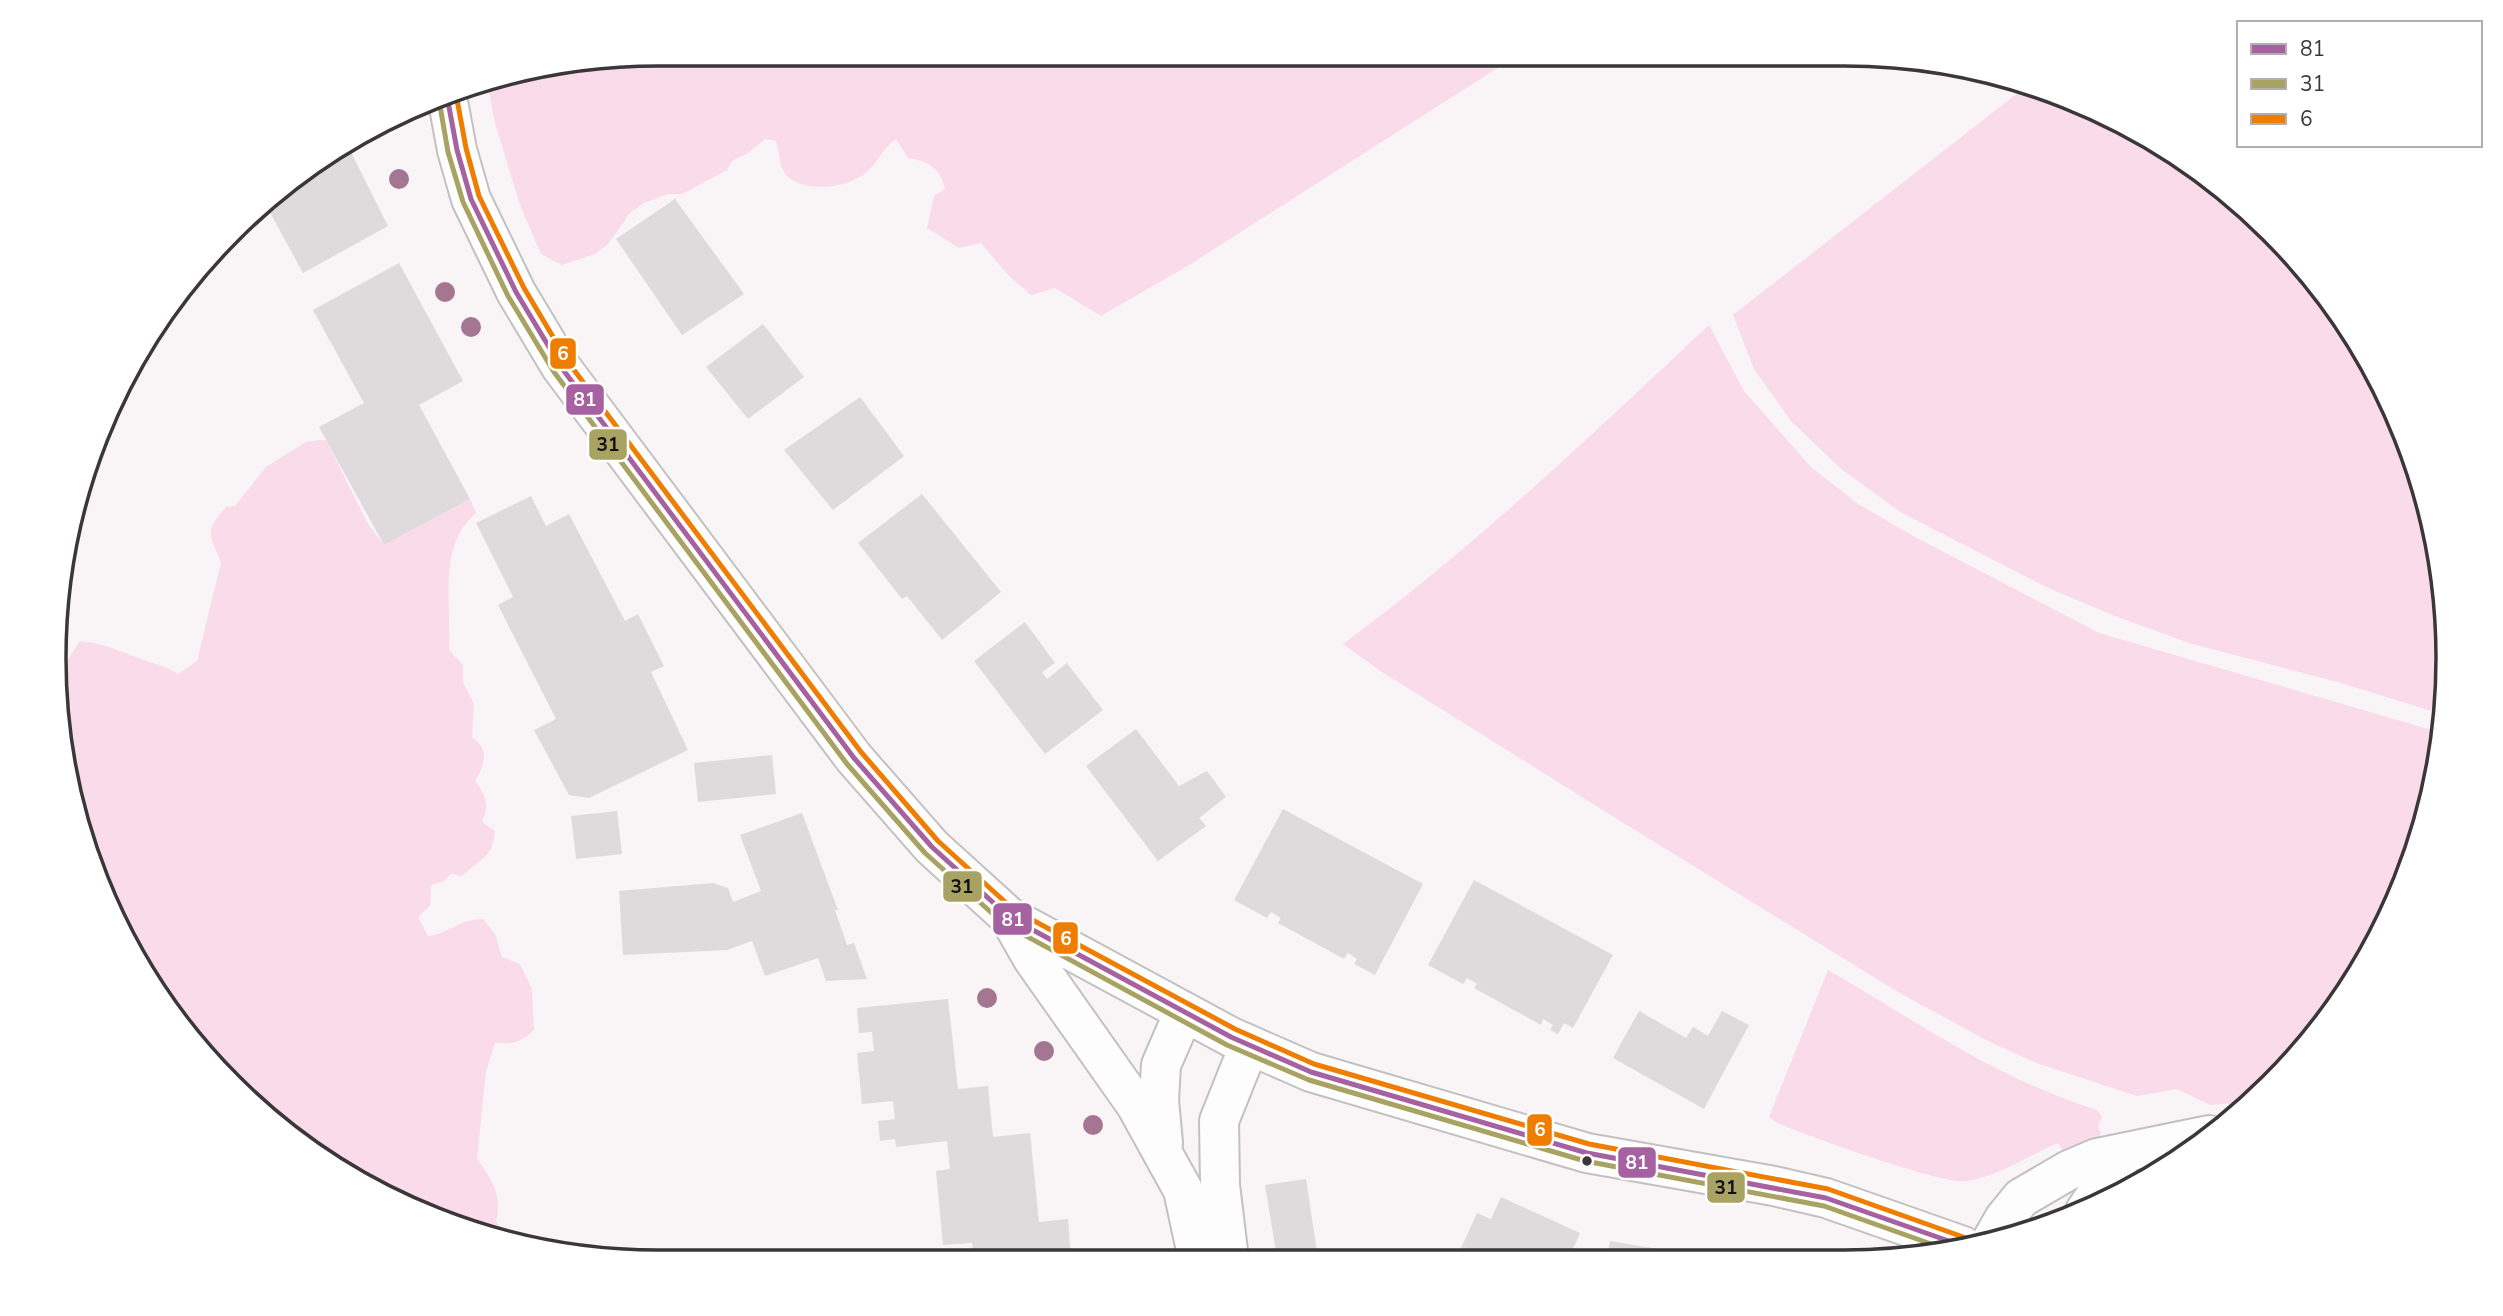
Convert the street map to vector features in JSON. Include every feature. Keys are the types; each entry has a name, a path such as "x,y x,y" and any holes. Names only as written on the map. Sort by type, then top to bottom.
{"main road":[{"path":"449,105 462,172 471,199 516,292 561,367 854,758 924,839 1009,917 1249,1046 1311,1072 1587,1153 1774,1186 1826,1198 1946,1240"},
{"path":"1009,917 1033,959 1136,1105 1183,1190 1196,1250"},
{"path":"1164,1155 1159,1100 1161,1065 1184,1012"},
{"path":"1228,1250 1220,1185 1219,1122 1249,1046"},
{"path":"1999,1229 2011,1209 2040,1184 2097,1158 2190,1138"},
{"path":"2097,1193 2124,1154"}],"shaded area":[{"path":"1501,66 1189,265 1101,316 1055,288 1031,295 1007,274 981,243 959,248 927,228 934,196 945,189 943,182 932,167 922,161 908,158 896,139 860,177 839,185 816,187 795,182 787,176 781,164 776,141 765,139 747,154 733,160 727,170 682,194 668,194 644,203 630,213 608,244 595,254 562,265 541,254 520,205 495,123 489,92 543,78 619,68"},
{"path":"2018,93 2107,127 2141,146 2174,166 2235,213 2290,268 2337,329 2376,396 2405,468 2425,543 2435,619 2433,711 2341,683 2189,643 2115,616 2046,587 1902,513 1841,469 1791,421 1754,369 1733,315"},
{"path":"1709,325 1744,391 1811,467 1858,504 1915,537 2099,633 2432,730 2416,811 2405,848 2376,920 2337,987 2290,1048 2235,1103 2210,1105 2177,1089 2137,1096 2036,1063 1986,1040 1898,992 1382,672 1343,644 1486,530"},
{"path":"326,440 368,524 384,545 470,499 476,513 464,526 451,559 449,650 463,665 463,682 474,704 472,737 481,747 484,758 475,781 486,801 482,822 495,831 494,840 488,853 462,876 451,874 444,881 431,885 430,906 418,917 428,936 466,922 483,919 495,934 502,957 520,964 532,989 534,1030 516,1042 495,1043 486,1071 477,1159 497,1195 496,1220 499,1227 468,1218 396,1189 362,1170 298,1127 240,1076 189,1018 146,954 127,920 112,884 87,811 72,735 66,666 69,658 80,641 110,647 178,674 197,661 221,563 212,540 211,529 226,507 235,506 266,467 306,442"},
{"path":"1828,970 1992,1066 2026,1083 2097,1110 2102,1117 2098,1127 2101,1133 2099,1137 2064,1153 2058,1143 2003,1170 1968,1181 1904,1168 1777,1123 1769,1117"}],"building":[{"path":"351,153 388,226 303,273 270,212 329,166"},
{"path":"675,199 744,294 682,335 616,239"},
{"path":"399,263 463,381 419,405 470,499 384,545 319,427 364,403 313,310"},
{"path":"763,324 804,377 748,419 706,367"},
{"path":"860,397 904,456 833,510 784,450"},
{"path":"922,494 1001,592 942,640 907,596 902,599 858,543"},
{"path":"531,496 546,526 569,514 625,621 638,614 664,666 651,672 688,750 589,798 569,795 534,730 556,719 498,605 513,597 476,523"},
{"path":"1025,622 1055,663 1042,672 1047,679 1067,663 1103,710 1045,754 974,661"},
{"path":"1136,729 1179,786 1207,771 1226,797 1199,818 1206,826 1158,861 1086,766"},
{"path":"772,755 776,794 698,802 694,763"},
{"path":"1283,809 1423,884 1375,975 1354,964 1357,959 1348,953 1344,959 1278,923 1281,918 1271,912 1267,918 1234,900"},
{"path":"617,811 622,854 576,859 571,816"},
{"path":"802,813 838,910 835,910 847,945 854,943 867,979 826,981 818,958 765,976 752,941 727,950 623,955 619,891 713,883 728,888 733,902 761,891 740,835"},
{"path":"1474,880 1613,955 1573,1028 1564,1023 1558,1034 1550,1030 1553,1025 1543,1019 1541,1025 1474,988 1477,984 1467,978 1463,984 1428,965"},
{"path":"948,999 958,1089 988,1086 993,1137 1030,1133 1039,1222 1068,1219 1070,1250 973,1250 972,1243 943,1245 936,1171 950,1169 947,1141 896,1147 895,1139 880,1141 878,1121 895,1119 893,1101 862,1104 857,1053 874,1051 872,1032 859,1033 857,1008"},
{"path":"1639,1011 1686,1038 1693,1027 1708,1036 1722,1011 1749,1025 1704,1109 1613,1058"},
{"path":"1306,1179 1317,1250 1276,1250 1265,1185"},
{"path":"1501,1197 1580,1233 1573,1250 1461,1248 1477,1213 1491,1219"},
{"path":"1610,1241 1664,1250 1608,1250"}],"transit line":[{"name":"6","path":"457,102 479,196 524,288 568,362 861,752 938,841 1014,910 1235,1029 1314,1064 1589,1144 1828,1189 1964,1237"},
{"name":"81","path":"449,105 457,150 471,199 516,292 561,367 854,758 932,847 1009,917 1231,1037 1311,1072 1587,1153 1826,1198 1946,1240"},
{"name":"31","path":"441,109 448,152 463,202 508,296 554,372 847,764 925,853 1004,924 1227,1045 1309,1080 1585,1161 1824,1206 1928,1243"}]}
